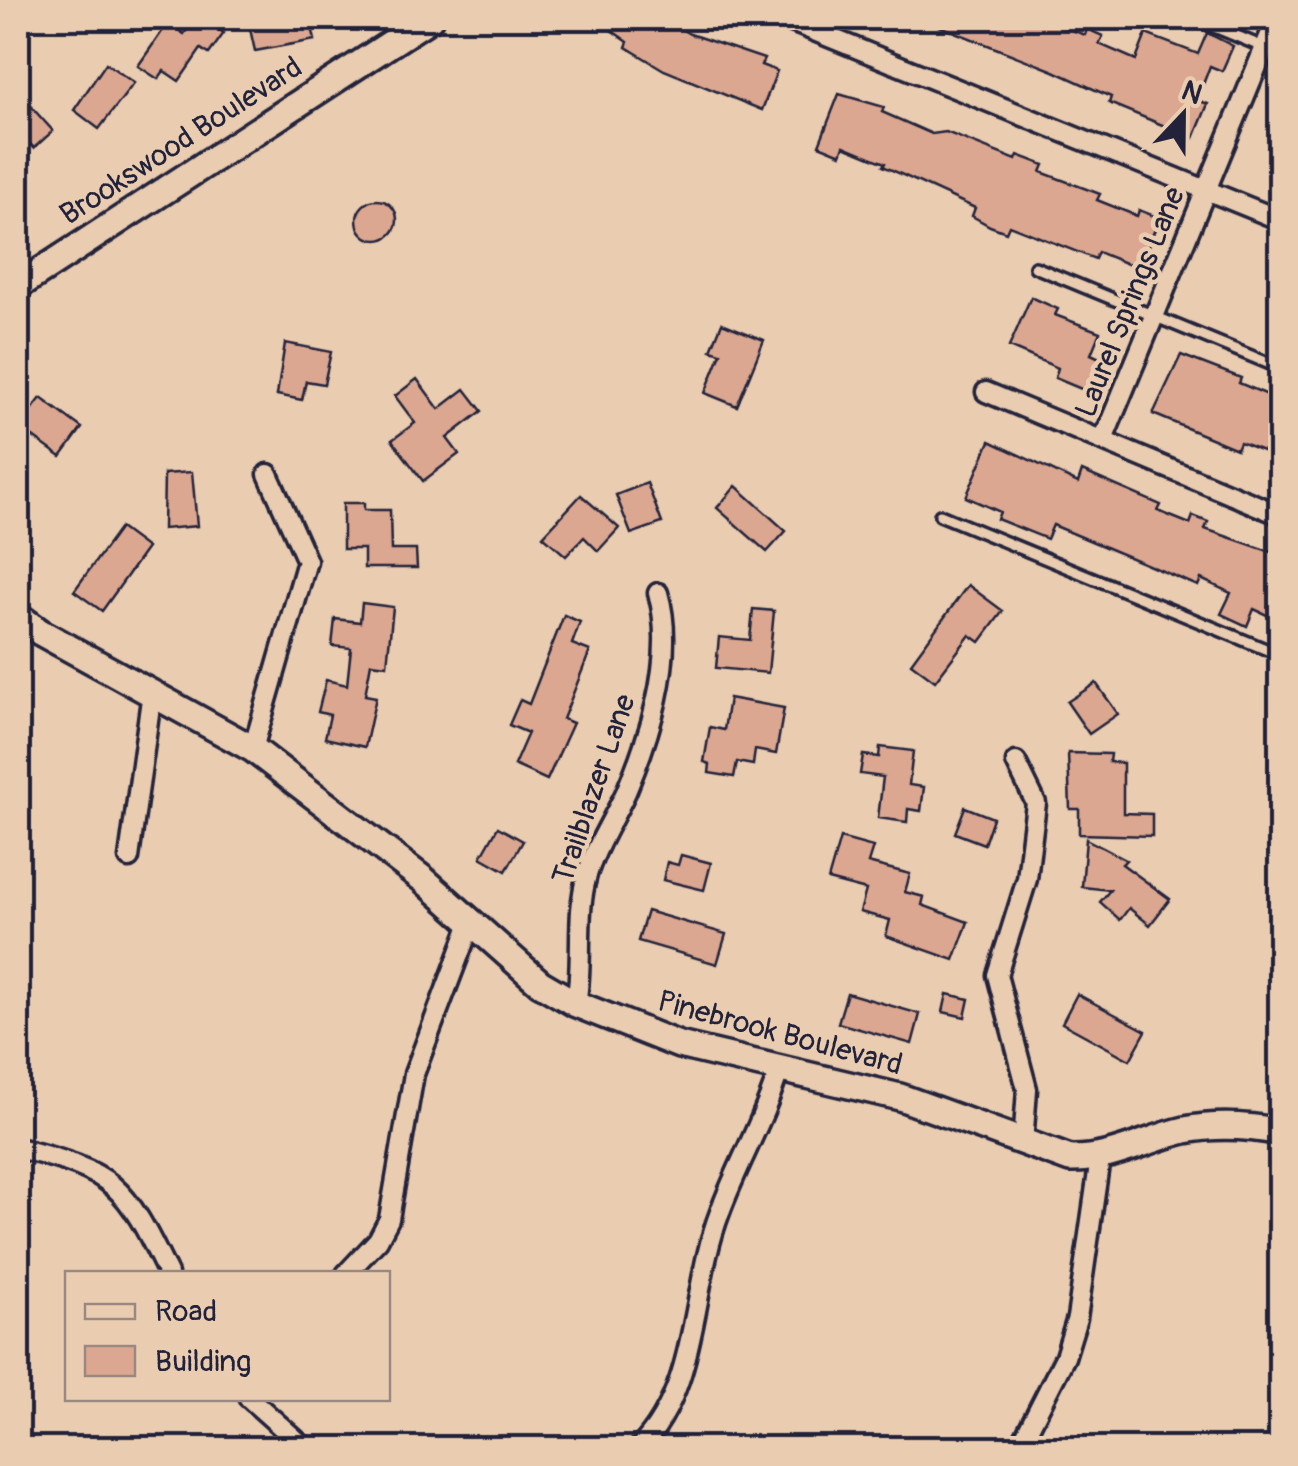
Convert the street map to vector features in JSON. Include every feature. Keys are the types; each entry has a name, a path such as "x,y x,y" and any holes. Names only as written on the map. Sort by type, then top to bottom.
{"street":[{"name":"Brookswood Boulevard","path":"18,286 430,18"},
{"path":"782,18 1280,220"},
{"name":"Laurel Springs Lane","path":"1103,440 1206,190 1272,50 1277,18"},
{"path":"986,392 1280,515"},
{"path":"252,749 307,560 268,474"},
{"name":"Trailblazer Lane","path":"576,1004 583,969 586,878 642,748 666,650 667,624 658,593"},
{"name":"Pinebrook Boulevard","path":"18,616 40,632 252,749 368,835 540,983 576,1004 679,1045 900,1097 1070,1160 1100,1158 1186,1130 1239,1127 1280,1132"},
{"path":"129,858 152,692"},
{"path":"1016,762 1036,803 1026,879 998,975 1027,1089 1023,1144"},
{"path":"349,1271 378,1240 389,1219 414,1074 471,923"},
{"path":"639,1448 655,1432 679,1389 708,1250 721,1210 765,1115 779,1070"},
{"path":"18,1148 73,1162 113,1184 137,1209 167,1271"},
{"path":"1018,1448 1065,1357 1077,1318 1100,1158"},
{"path":"252,1401 306,1448"}],"lane":[{"path":"1192,18 1272,50"},
{"path":"1035,266 1280,368"},
{"path":"940,515 1280,655"}],"building":[{"path":"195,18 224,33 209,54 201,49 179,81 164,71 158,79 138,66 168,23 184,34"},
{"path":"310,18 315,40 255,51 248,20"},
{"path":"594,18 661,18 690,34 764,59 761,65 777,71 762,110 664,70 626,47 628,42"},
{"path":"919,18 1039,18 1085,35 1087,29 1103,36 1099,44 1136,60 1146,34 1198,54 1207,33 1233,46 1222,71 1210,66 1197,100 1208,104 1194,138 1109,103 1111,97 1054,71"},
{"path":"106,63 134,83 99,129 74,110"},
{"path":"18,92 53,131 34,148 29,143 18,153"},
{"path":"839,94 884,107 882,112 932,134 946,132 1016,160 1018,155 1044,165 1041,172 1100,194 1097,200 1137,216 1139,210 1159,218 1140,269 1098,252 1095,259 1009,225 1006,232 990,226 972,216 975,208 883,166 885,163 844,146 841,154 819,145"},
{"path":"377,200 391,206 397,220 391,234 377,240 363,234 357,220 363,206"},
{"path":"1031,297 1058,309 1055,315 1100,332 1091,354 1104,360 1091,393 1055,378 1058,368 1009,347"},
{"path":"722,323 764,340 737,406 705,393 721,353 711,350"},
{"path":"285,343 331,352 324,384 306,381 302,400 277,395"},
{"path":"1181,355 1241,378 1239,383 1280,400 1280,445 1276,456 1240,442 1237,449 1153,414"},
{"path":"417,379 439,409 465,389 482,411 447,438 459,454 423,481 392,440 415,423 395,396"},
{"path":"41,398 82,428 61,457 19,427"},
{"path":"990,441 1078,483 1082,471 1161,505 1158,511 1190,524 1193,516 1208,522 1205,529 1280,555 1280,621 1254,609 1247,626 1221,614 1231,593 1201,579 1198,586 1053,525 1047,539 997,519 1000,512 966,497"},
{"path":"192,472 197,526 163,529 164,474"},
{"path":"647,483 662,523 631,534 616,495"},
{"path":"736,486 786,531 767,552 717,508"},
{"path":"581,495 619,528 598,551 584,537 566,556 543,536"},
{"path":"343,503 364,503 364,510 390,510 391,550 416,550 417,568 364,568 364,549 343,549"},
{"path":"120,528 147,548 102,611 74,591"},
{"path":"968,585 1003,611 980,642 970,635 935,681 911,663"},
{"path":"362,603 393,607 387,665 371,663 365,695 376,697 365,747 325,738 330,715 318,712 326,680 347,685 351,648 332,646 335,619 360,622"},
{"path":"753,609 774,611 768,673 716,668 719,637 750,640"},
{"path":"564,615 580,622 572,644 590,651 563,719 573,723 547,780 514,765 528,733 509,725 520,700 529,704"},
{"path":"1096,683 1118,714 1089,734 1067,702"},
{"path":"729,698 784,708 776,754 755,750 753,765 737,762 734,777 709,773 710,764 704,762 710,727 724,730"},
{"path":"880,747 913,751 909,785 924,787 921,811 908,809 907,822 878,818 883,777 860,774 863,755 879,757"},
{"path":"1068,753 1110,754 1109,762 1123,763 1123,813 1152,814 1152,836 1079,834 1079,809 1070,809"},
{"path":"965,807 993,818 984,844 955,833"},
{"path":"498,827 523,841 506,871 481,857"},
{"path":"840,838 873,847 868,863 910,874 905,892 924,897 922,905 968,922 954,960 886,936 890,920 860,912 866,890 828,880"},
{"path":"1086,839 1126,860 1122,864 1170,899 1150,925 1129,908 1120,920 1100,902 1110,890 1082,887"},
{"path":"681,855 711,863 704,890 663,880 667,862 678,865"},
{"path":"647,911 726,934 717,964 638,941"},
{"path":"847,993 920,1014 912,1044 838,1023"},
{"path":"947,994 969,999 965,1017 943,1012"},
{"path":"1077,994 1146,1031 1130,1060 1062,1023"}]}
